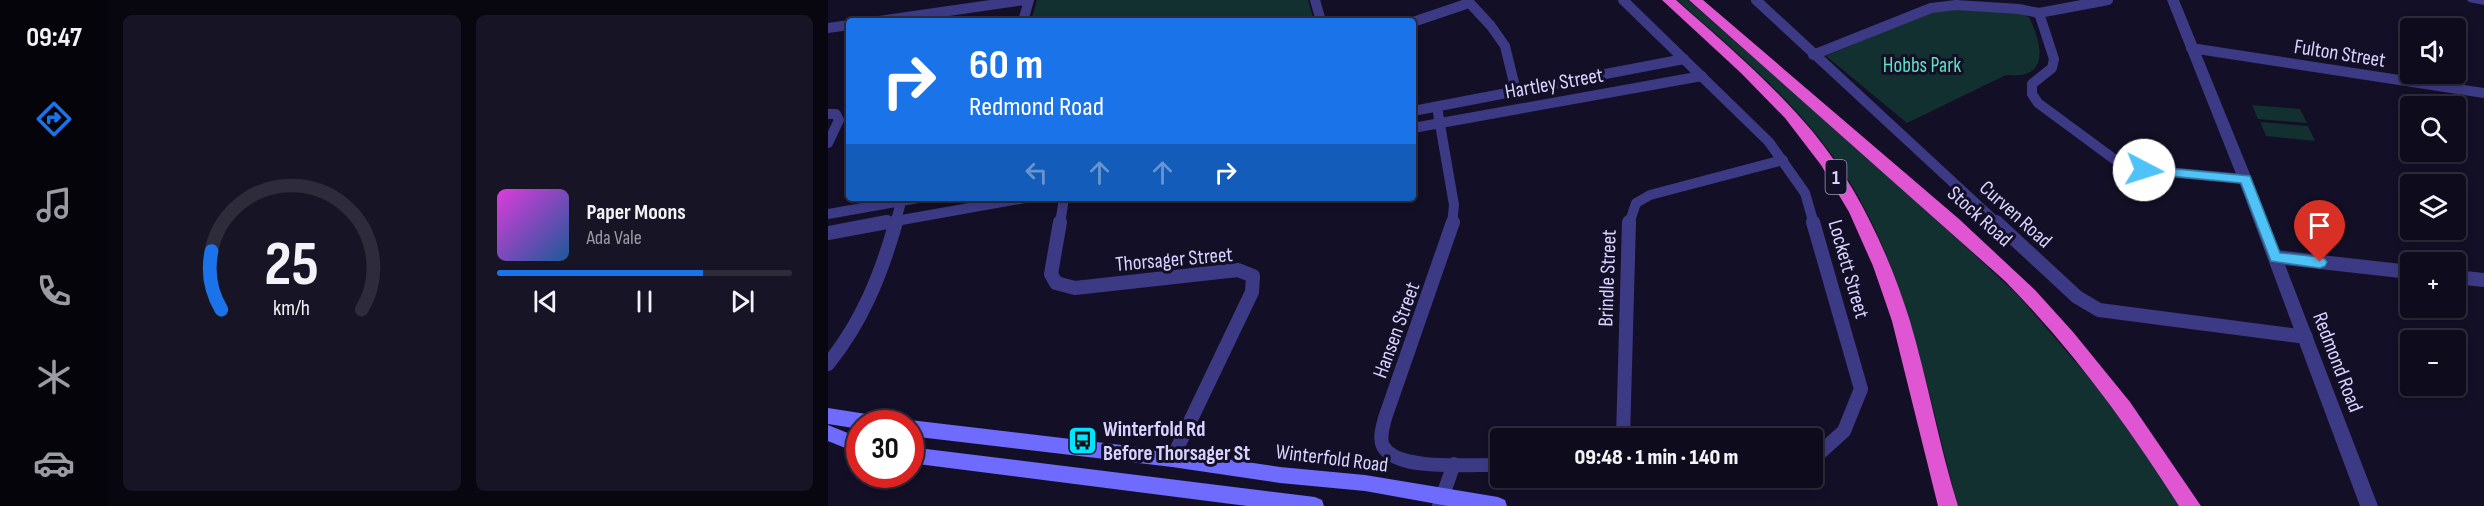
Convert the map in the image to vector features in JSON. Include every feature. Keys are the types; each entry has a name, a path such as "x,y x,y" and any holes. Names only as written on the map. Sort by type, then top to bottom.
{"highway":[{"name":"1","path":"1668,0 1792,117 1830,167 1851,203 1879,259 1900,320 1948,506"},
{"name":"Stock Road","path":"1695,0 1950,221 2019,286 2061,330 2106,384 2191,506"}],"main road":[{"path":"828,416 846,419"},
{"name":"Winterfold Road","path":"924,430 1172,459 1281,476 1365,483 1440,501 1498,506"},
{"path":"828,433 846,440"},
{"path":"924,457 1269,503 1316,506"}],"street":[{"path":"900,18 1027,0 1024,18"},
{"path":"1315,0 1320,18"},
{"name":"Lockett Street","path":"1623,0 1769,142 1805,193 1861,389 1844,431 1823,450"},
{"name":"Curven Road","path":"1756,0 2077,297 2099,310 2306,337"},
{"path":"1813,55 1931,8 1956,5 2039,13 2108,0"},
{"name":"Redmond Road","path":"2173,0 2276,257 2369,506"},
{"path":"2473,0 2484,2"},
{"path":"1416,21 1468,1 1491,26 1505,46 1516,91"},
{"path":"2039,13 2054,59 2052,68 2032,84 2031,94 2038,103 2118,162 2144,170 2245,179"},
{"path":"828,28 846,25"},
{"name":"Fulton Street","path":"2191,48 2484,93"},
{"name":"Hartley Street","path":"1416,110 1684,59"},
{"name":"Hartley Street","path":"1416,127 1702,76"},
{"name":"Hansen Street","path":"1437,107 1454,206 1452,229 1385,418 1381,438 1383,446 1394,458 1415,462 1490,465"},
{"path":"828,114 836,114 839,120 828,143"},
{"name":"Brindle Street","path":"1623,428 1629,219 1636,203 1650,195 1783,160"},
{"path":"828,214 901,201 879,278 869,302 849,339 828,364"},
{"path":"946,212 961,201"},
{"path":"828,233 1008,201"},
{"name":"Thorsager Street","path":"1063,201 1051,274 1056,283 1075,288 1238,270 1253,276 1252,292 1172,459"},
{"path":"2276,257 2400,271"},
{"path":"2480,280 2484,293"},
{"path":"1440,501 1454,464"}],"green space":[{"path":"1037,0 1308,0 1313,18 1032,18"},
{"path":"1677,0 1688,0 1899,185 2018,295 2104,395 2181,506 1958,506 1908,317 1873,226 1851,183 1823,143 1790,104"},
{"name":"Hobbs Park","path":"1954,8 2018,12 2029,17 2039,49 2036,66 2030,72 2020,75 2006,75 1907,123 1826,56 1928,13"},
{"path":"2252,105 2300,109 2307,123 2258,119"},
{"path":"2260,122 2308,126 2315,141 2266,136"}],"place":[{"name":"Winterfold Rd Before Thorsager St","path":"1082,441"}],"route":[{"path":"2144,170 2245,179 2276,257 2320,262"}]}
